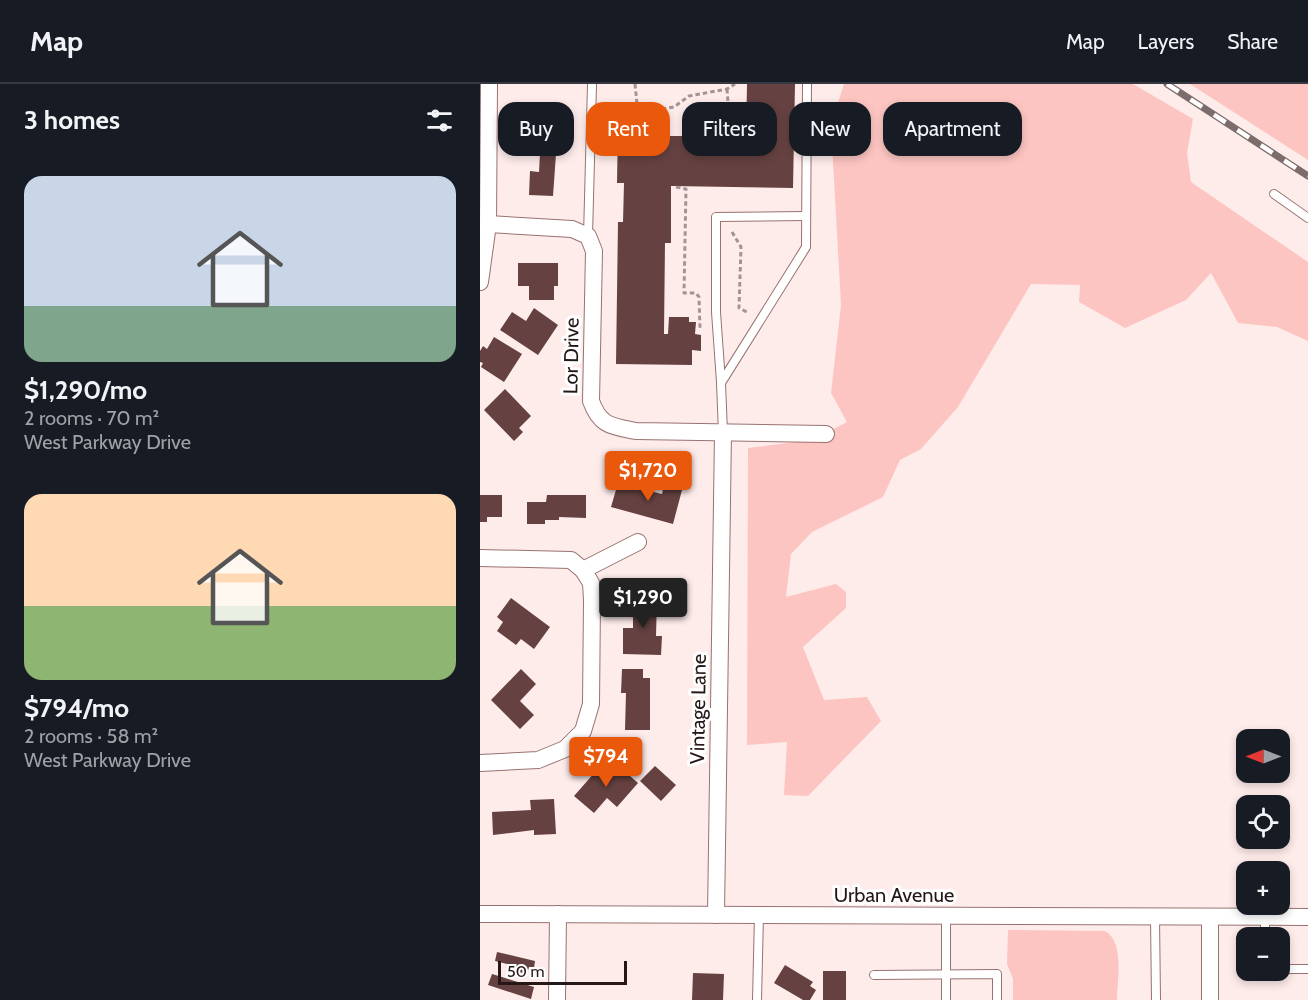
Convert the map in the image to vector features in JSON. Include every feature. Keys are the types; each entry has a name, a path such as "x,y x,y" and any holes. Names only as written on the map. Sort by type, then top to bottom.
{"street":[{"path":"481,280 488,224 489,84"},
{"path":"488,224 572,229 588,236"},
{"name":"Lor Drive","path":"588,236 594,251 591,401 596,416 608,425 636,431 826,434"},
{"name":"Vintage Lane","path":"716,915 723,433"},
{"path":"583,570 638,542"},
{"path":"480,558 571,560 583,570 591,583 592,600 591,704 583,730 565,748 538,760 480,763"},
{"name":"Urban Avenue","path":"480,914 1308,917"},
{"path":"557,1000 558,914"},
{"path":"1210,917 1210,1000"}],"lane":[{"path":"588,236 592,84"},
{"path":"721,383 806,247 807,84"},
{"path":"1274,194 1308,218"},
{"path":"723,433 716,312 716,217 806,216"},
{"path":"757,1000 759,915"},
{"path":"946,916 946,1000"},
{"path":"1155,916 1156,1000"},
{"path":"1265,917 1265,927"},
{"path":"1290,969 1308,969"},
{"path":"874,975 997,974 997,1000"}],"path":[{"path":"635,84 637,102"},
{"path":"670,108 689,96 727,89 735,84"},
{"path":"727,89 728,102"},
{"path":"676,188 686,189 684,293 696,293 699,297 700,329"},
{"path":"732,232 741,247 739,308 760,321"}],"shaded area":[{"path":"844,84 1133,84 1193,119 1187,153 1191,182 1308,262 1308,341 1277,327 1238,323 1211,273 1186,300 1125,328 1079,302 1080,285 1031,284 958,407 921,449 900,460 883,497 812,532 791,554 786,597 836,584 846,592 846,608 803,647 824,700 867,697 881,721 808,796 784,795 787,742 747,745 748,448 812,440 847,422 831,393 841,305 833,156 871,156 871,102 838,102"},
{"path":"1190,84 1308,84 1308,160"},
{"path":"1008,930 1105,931 1111,936 1118,953 1117,1000 1013,1000 1013,979 1007,964"}],"building":[{"path":"747,84 795,84 795,102 789,102 789,156 794,156 793,188 671,186 671,243 665,243 664,334 668,334 669,317 689,317 689,322 696,322 695,334 701,335 701,351 692,350 692,365 616,364 618,222 623,222 624,183 617,183 617,156 670,156 670,136 682,136 682,156 777,156 777,102 747,102"},
{"path":"540,156 556,156 553,196 529,195 530,171 539,172"},
{"path":"518,263 558,263 558,286 554,286 554,300 529,300 529,286 518,286"},
{"path":"534,308 558,325 538,355 500,330 512,312 526,321"},
{"path":"494,337 522,354 504,382 481,367 483,363 480,362 480,351 483,346 487,349"},
{"path":"505,389 531,416 519,428 523,432 514,441 484,410"},
{"path":"618,483 662,494 664,485 682,490 673,524 611,507"},
{"path":"480,495 502,495 502,517 487,517 487,522 480,522"},
{"path":"547,495 586,495 586,518 559,517 559,520 545,520 545,524 527,524 527,502 546,502"},
{"path":"633,597 657,598 656,636 662,636 661,655 623,654 623,628 633,628"},
{"path":"511,598 550,627 534,649 521,639 516,645 497,631 503,622 497,617"},
{"path":"521,669 536,684 520,701 534,715 520,729 491,700"},
{"path":"622,669 643,669 643,678 650,678 650,730 625,730 626,693 621,693"},
{"path":"613,761 638,783 617,807 607,798 594,813 574,796 596,771 600,775"},
{"path":"655,766 676,785 661,801 640,781"},
{"path":"554,799 556,834 534,835 534,830 493,835 492,812 531,810 530,800"},
{"path":"497,952 535,961 534,968 529,967 527,974 510,970 511,965 495,961"},
{"path":"785,965 813,982 810,986 816,990 810,1000 803,1000 774,983"},
{"path":"823,971 846,971 846,1000 823,1000"},
{"path":"693,973 724,974 723,1000 692,1000"},
{"path":"492,974 534,987 531,999 488,985"}],"railway":[{"path":"1167,84 1308,176"}]}
